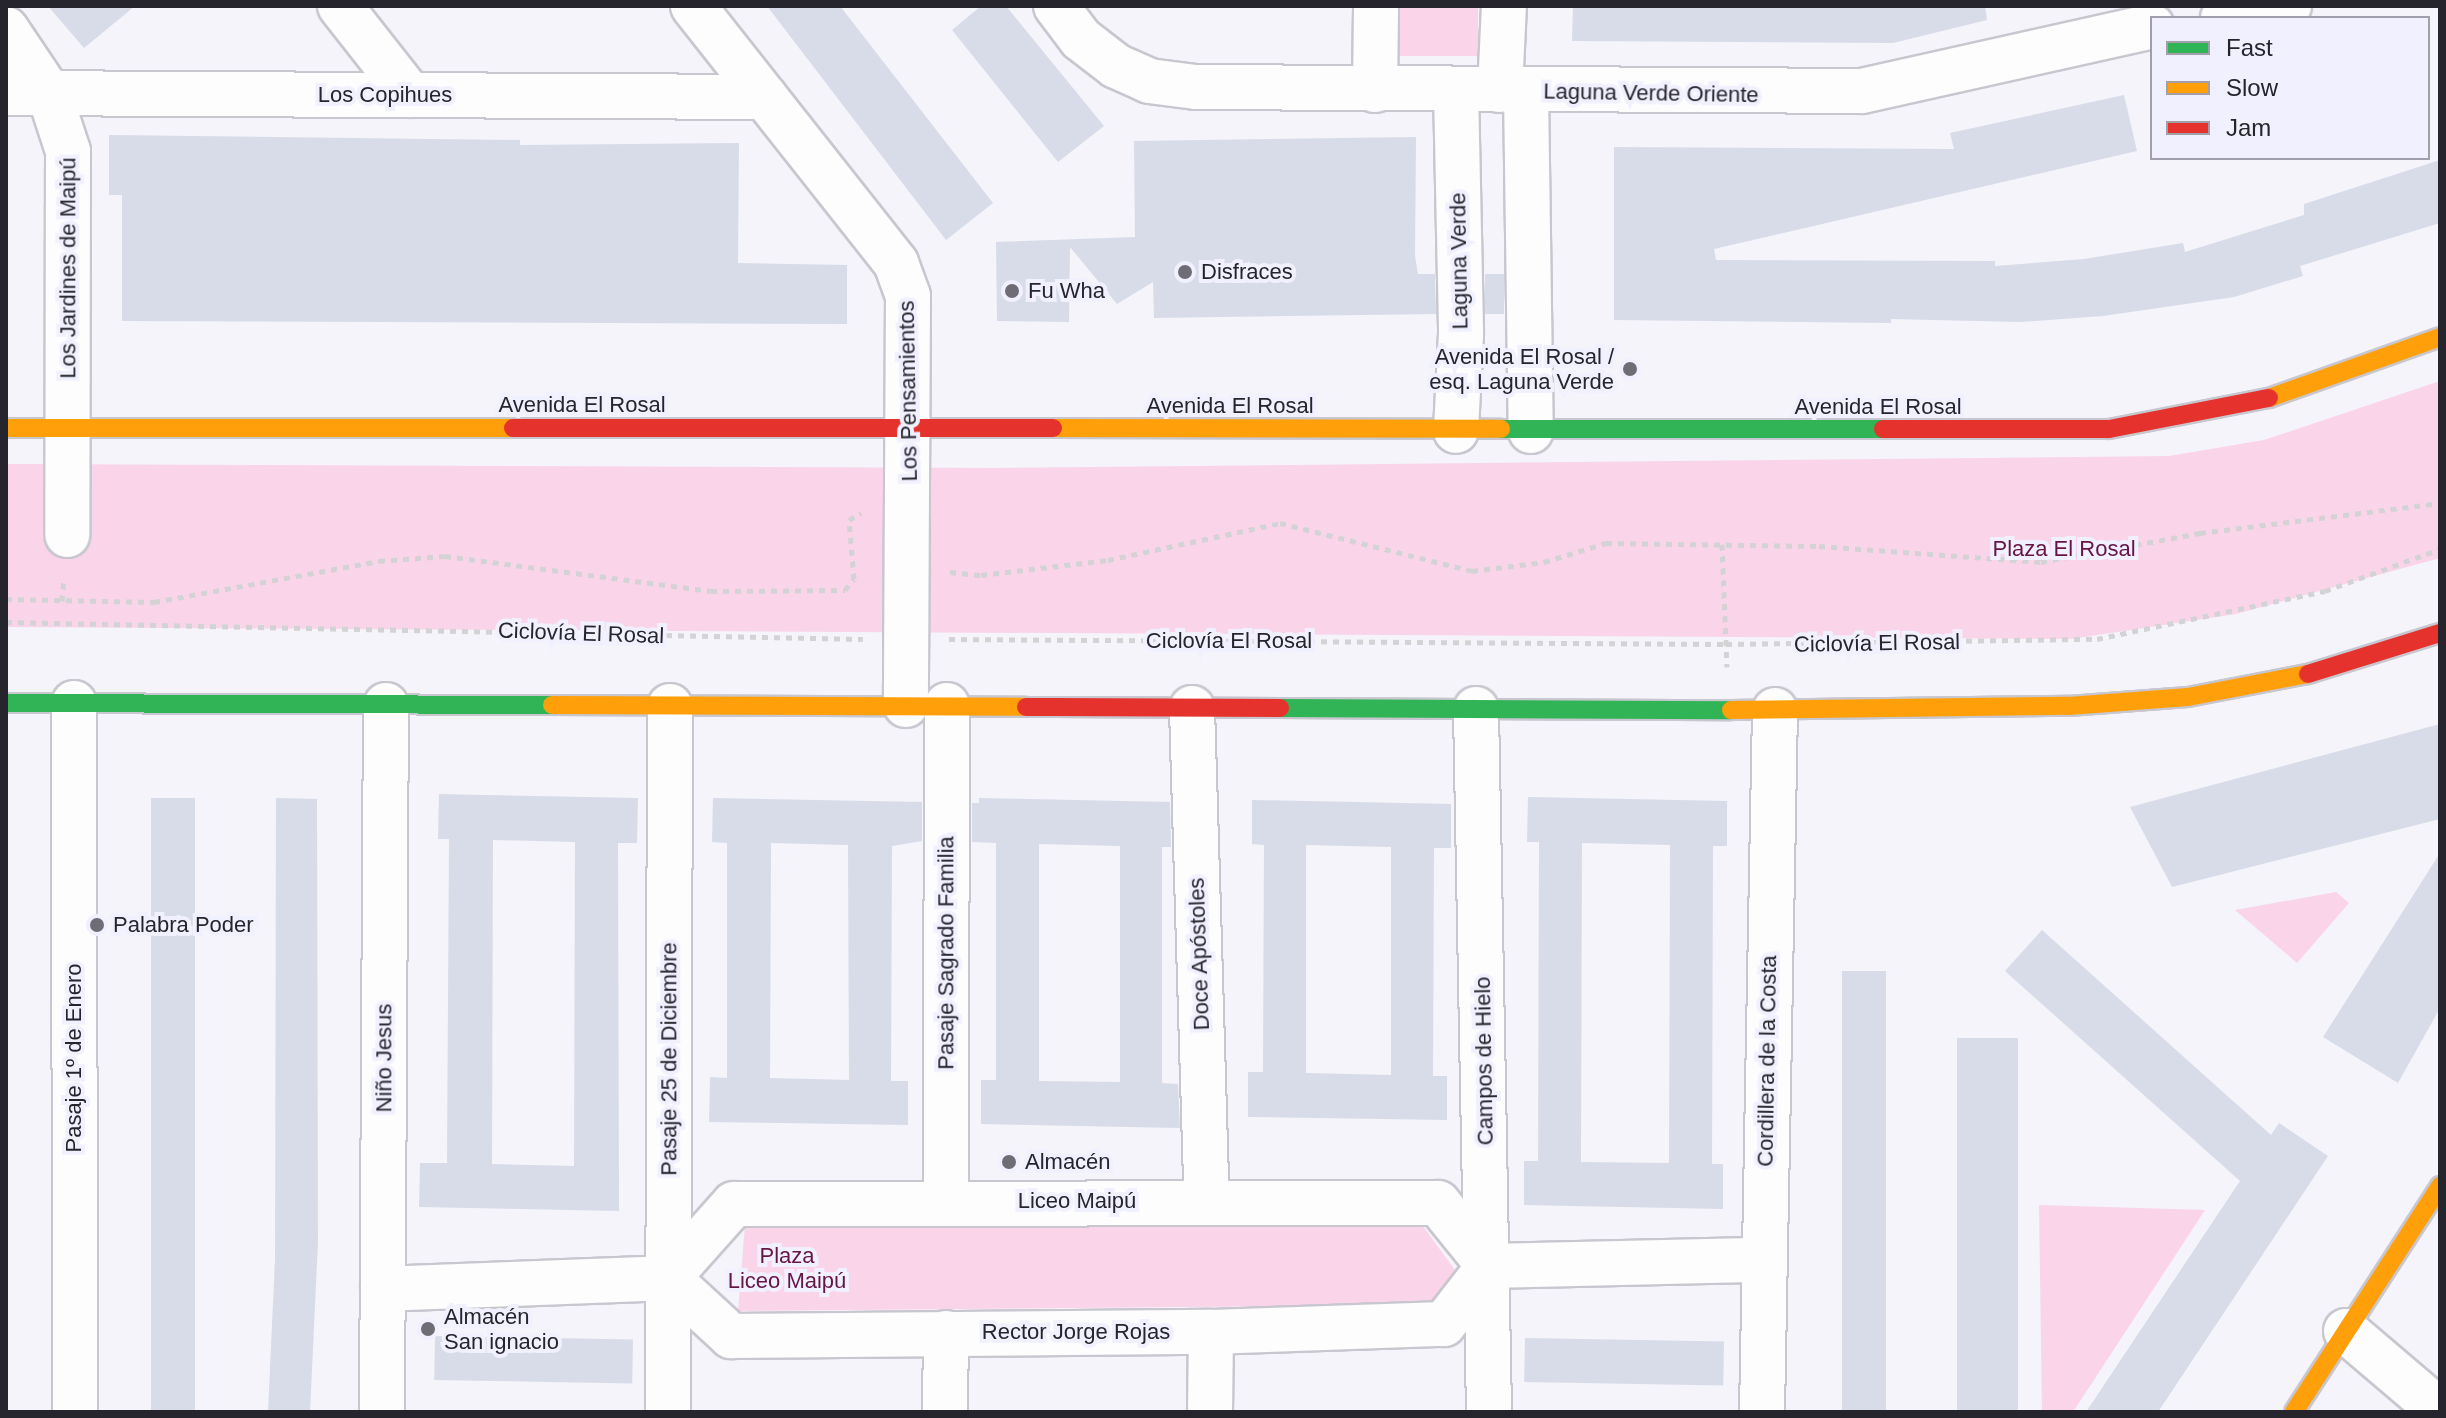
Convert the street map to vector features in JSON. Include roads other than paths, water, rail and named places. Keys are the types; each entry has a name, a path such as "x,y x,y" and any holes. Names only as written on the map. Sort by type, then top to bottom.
{"street":[{"path":"340,6 410,95"},
{"name":"Los Pensamientos","path":"693,6 902,277 910,316 907,638 926,705"},
{"name":"Laguna Verde Oriente","path":"1056,6 1081,39 1116,66 1149,81 1375,90 1862,91 2150,20"},
{"path":"1375,90 1376,6"},
{"path":"1504,6 1513,91 1531,431"},
{"path":"2234,16 2289,6"},
{"name":"Los Jardines de Maipú","path":"6,29 49,93 68,151 67,535"},
{"name":"Laguna Verde","path":"1456,90 1461,334 1456,431"},
{"name":"Los Copihues","path":"6,93 765,97"},
{"name":"Avenida El Rosal","path":"6,428 2109,429 2250,405 2440,337"},
{"path":"6,703 1729,710 2084,705 2188,697 2334,668 2440,633"},
{"name":"Pasaje 1º de Enero","path":"74,703 75,1412"},
{"name":"Niño Jesus","path":"382,1412 386,705"},
{"name":"Pasaje Sagrado Familia","path":"926,705 946,1201"},
{"name":"Pasaje 25 de Diciembre","path":"668,1412 670,706"},
{"name":"Doce Apóstoles","path":"1192,708 1207,1201"},
{"name":"Campos de Hielo","path":"1476,709 1489,1266 1489,1412"},
{"name":"Cordillera de la Costa","path":"1762,1412 1775,710"},
{"path":"2294,1412 2440,1186"},
{"name":"Liceo Maipú","path":"668,1278 734,1204 946,1201 1438,1203 1489,1266"},
{"path":"1489,1266 1763,1260"},
{"name":"Rector Jorge Rojas","path":"668,1278 731,1336 1211,1332 1444,1324 1489,1266"},
{"path":"383,1289 668,1278"},
{"path":"2346,1331 2440,1411"},
{"path":"1210,1412 1211,1332"},
{"path":"945,1412 946,1333"}],"place":[{"name":"Disfraces","path":"1185,272"},
{"name":"Fu Wha","path":"1012,291"},
{"name":"Avenida El Rosal / esq. Laguna Verde","path":"1630,369"},
{"name":"Palabra Poder","path":"97,925"},
{"name":"Almacén","path":"1009,1162"},
{"name":"Almacén San ignacio","path":"428,1329"}],"park label":[{"name":"Plaza El Rosal","path":"2064,549"},
{"name":"Plaza Liceo Maipú","path":"787,1268"}]}
